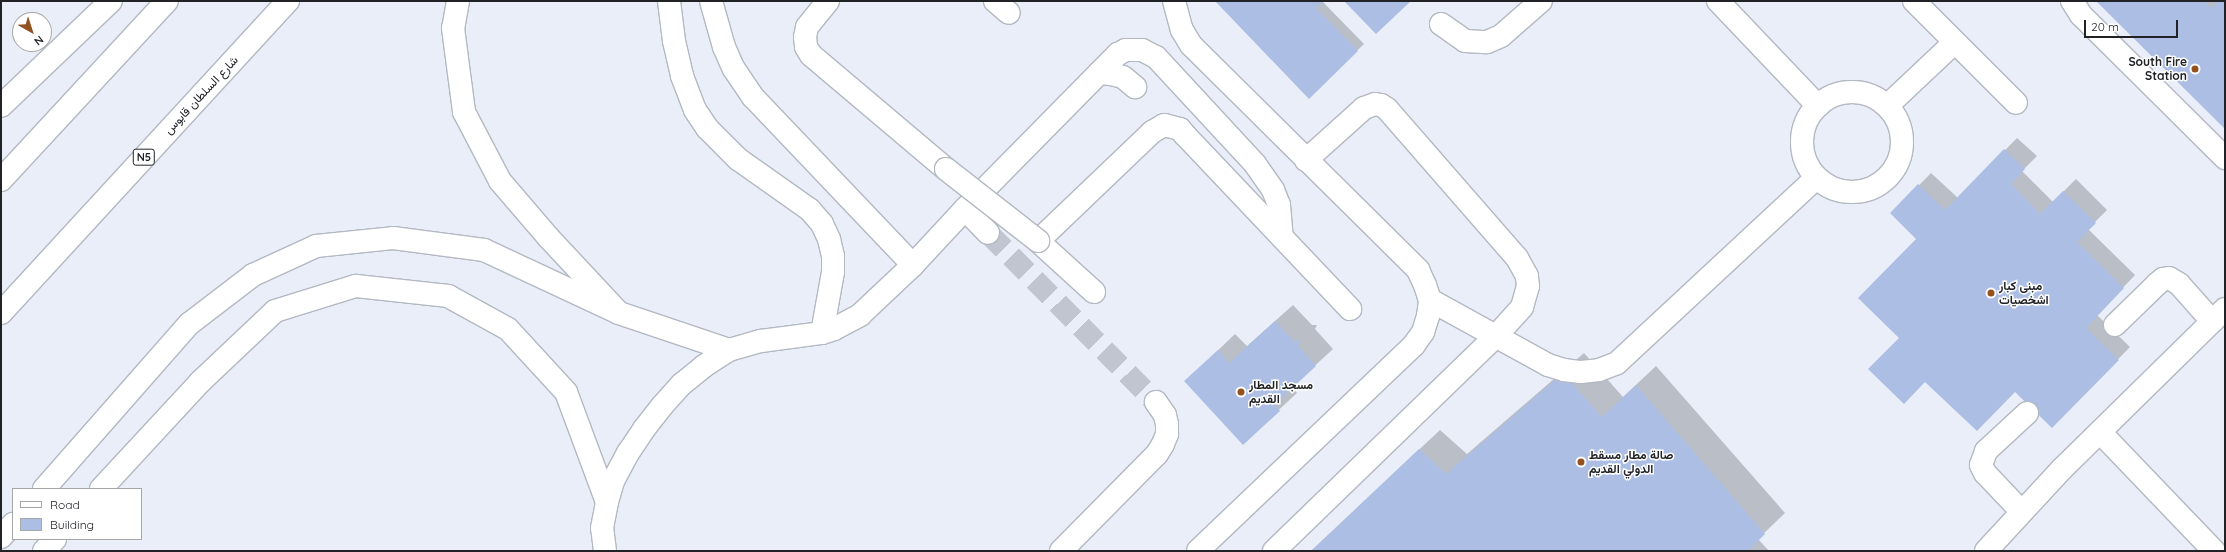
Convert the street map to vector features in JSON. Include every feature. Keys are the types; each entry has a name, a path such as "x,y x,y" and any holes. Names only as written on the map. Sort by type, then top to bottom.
{"main road":[{"path":"1,106 111,1"},
{"path":"1,180 167,1"},
{"name":"شارع السلطان قابوس","path":"1,313 288,1"},
{"path":"458,1 453,28 464,112 500,181 548,237 619,314"},
{"path":"669,1 674,41 682,76 695,110 707,128 738,159 810,210 822,224 829,239 833,256 833,272 822,333"},
{"path":"711,1 724,47 734,69 753,97 913,265"},
{"path":"828,1 806,27 804,37 806,46 812,55 946,169 1038,241 1094,292"},
{"path":"1174,1 1182,30 1191,45 1418,270 1426,285 1430,300 1428,316 1423,332 1414,345 1198,551"},
{"path":"1442,24 1465,41 1487,42 1500,36 1540,1"},
{"path":"1914,1 2016,103"},
{"path":"2072,1 2081,15 2225,158"},
{"path":"1726,4 1818,106"},
{"path":"1887,106 1955,42"},
{"path":"605,551 602,528 606,502 614,481 628,453 662,406 704,366 729,350 761,341 822,333 834,329 860,315 913,265 965,209 1118,54 1126,50 1142,50 1156,57 1266,177 1279,205 1282,237"},
{"path":"1099,74 1111,74 1123,77 1135,87"},
{"path":"1845,93 1860,93 1874,97 1887,106 1896,118 1902,133 1902,149 1897,164 1888,177 1875,187 1860,192 1844,192 1829,186 1816,178 1807,164 1803,149 1803,133 1809,118 1818,106 1831,97 1845,93"},
{"path":"1274,551 1496,336 1522,307 1526,297 1527,276 1523,266 1387,109 1375,104 1364,108 1306,160"},
{"path":"1038,241 1152,132 1164,125 1180,129 1350,309"},
{"path":"1430,300 1548,365 1564,370 1581,372 1599,370 1616,363 1816,178"},
{"path":"965,209 988,233"},
{"path":"45,488 189,324 253,275 316,246 393,238 484,250 619,314 729,350"},
{"path":"1986,551 2021,511 2219,315 2169,278 2163,279 2157,284 2115,325"},
{"path":"102,488 200,382 275,311 356,286 448,296 508,329 566,392 606,502"},
{"path":"1062,551 1157,454 1167,434 1167,424 1165,415 1156,402"},
{"path":"2021,511 1985,473 1981,465 1986,451 2027,413"},
{"path":"2100,432 2214,551"},
{"path":"1,537 12,525"},
{"path":"44,551 54,540"}],"building":[{"path":"1215,1 1324,1 1316,8 1358,51 1309,99"},
{"path":"1344,1 1411,1 1376,34"},
{"name":"South Fire Station","path":"2096,1 2204,1 2211,8 2218,1 2225,1 2225,129"},
{"name":"مبنى كبار اشخصيات","path":"2004,149 2025,169 2011,184 2040,214 2063,191 2096,223 2077,242 2124,288 2086,328 2119,360 2052,428 2015,392 1977,431 1925,382 1904,404 1868,369 1899,338 1858,298 1916,239 1890,213 1918,184 1945,210"},
{"name":"مسجد المطار القديم","path":"1275,321 1295,342 1298,340 1301,342 1298,346 1316,366 1275,404 1280,411 1243,445 1184,381 1218,350 1229,363"},
{"name":"صالة مطار مسقط الدولي القديم","path":"1563,373 1602,417 1636,385 1765,534 1748,551 1311,551 1419,449 1446,474"}],"tunnel":[{"path":"988,233 1156,402"}],"place":[{"name":"South Fire Station","path":"2195,69"},
{"name":"مبنى كبار اشخصيات","path":"1991,293"},
{"name":"مسجد المطار القديم","path":"1241,392"},
{"name":"صالة مطار مسقط الدولي القديم","path":"1581,462"}]}
